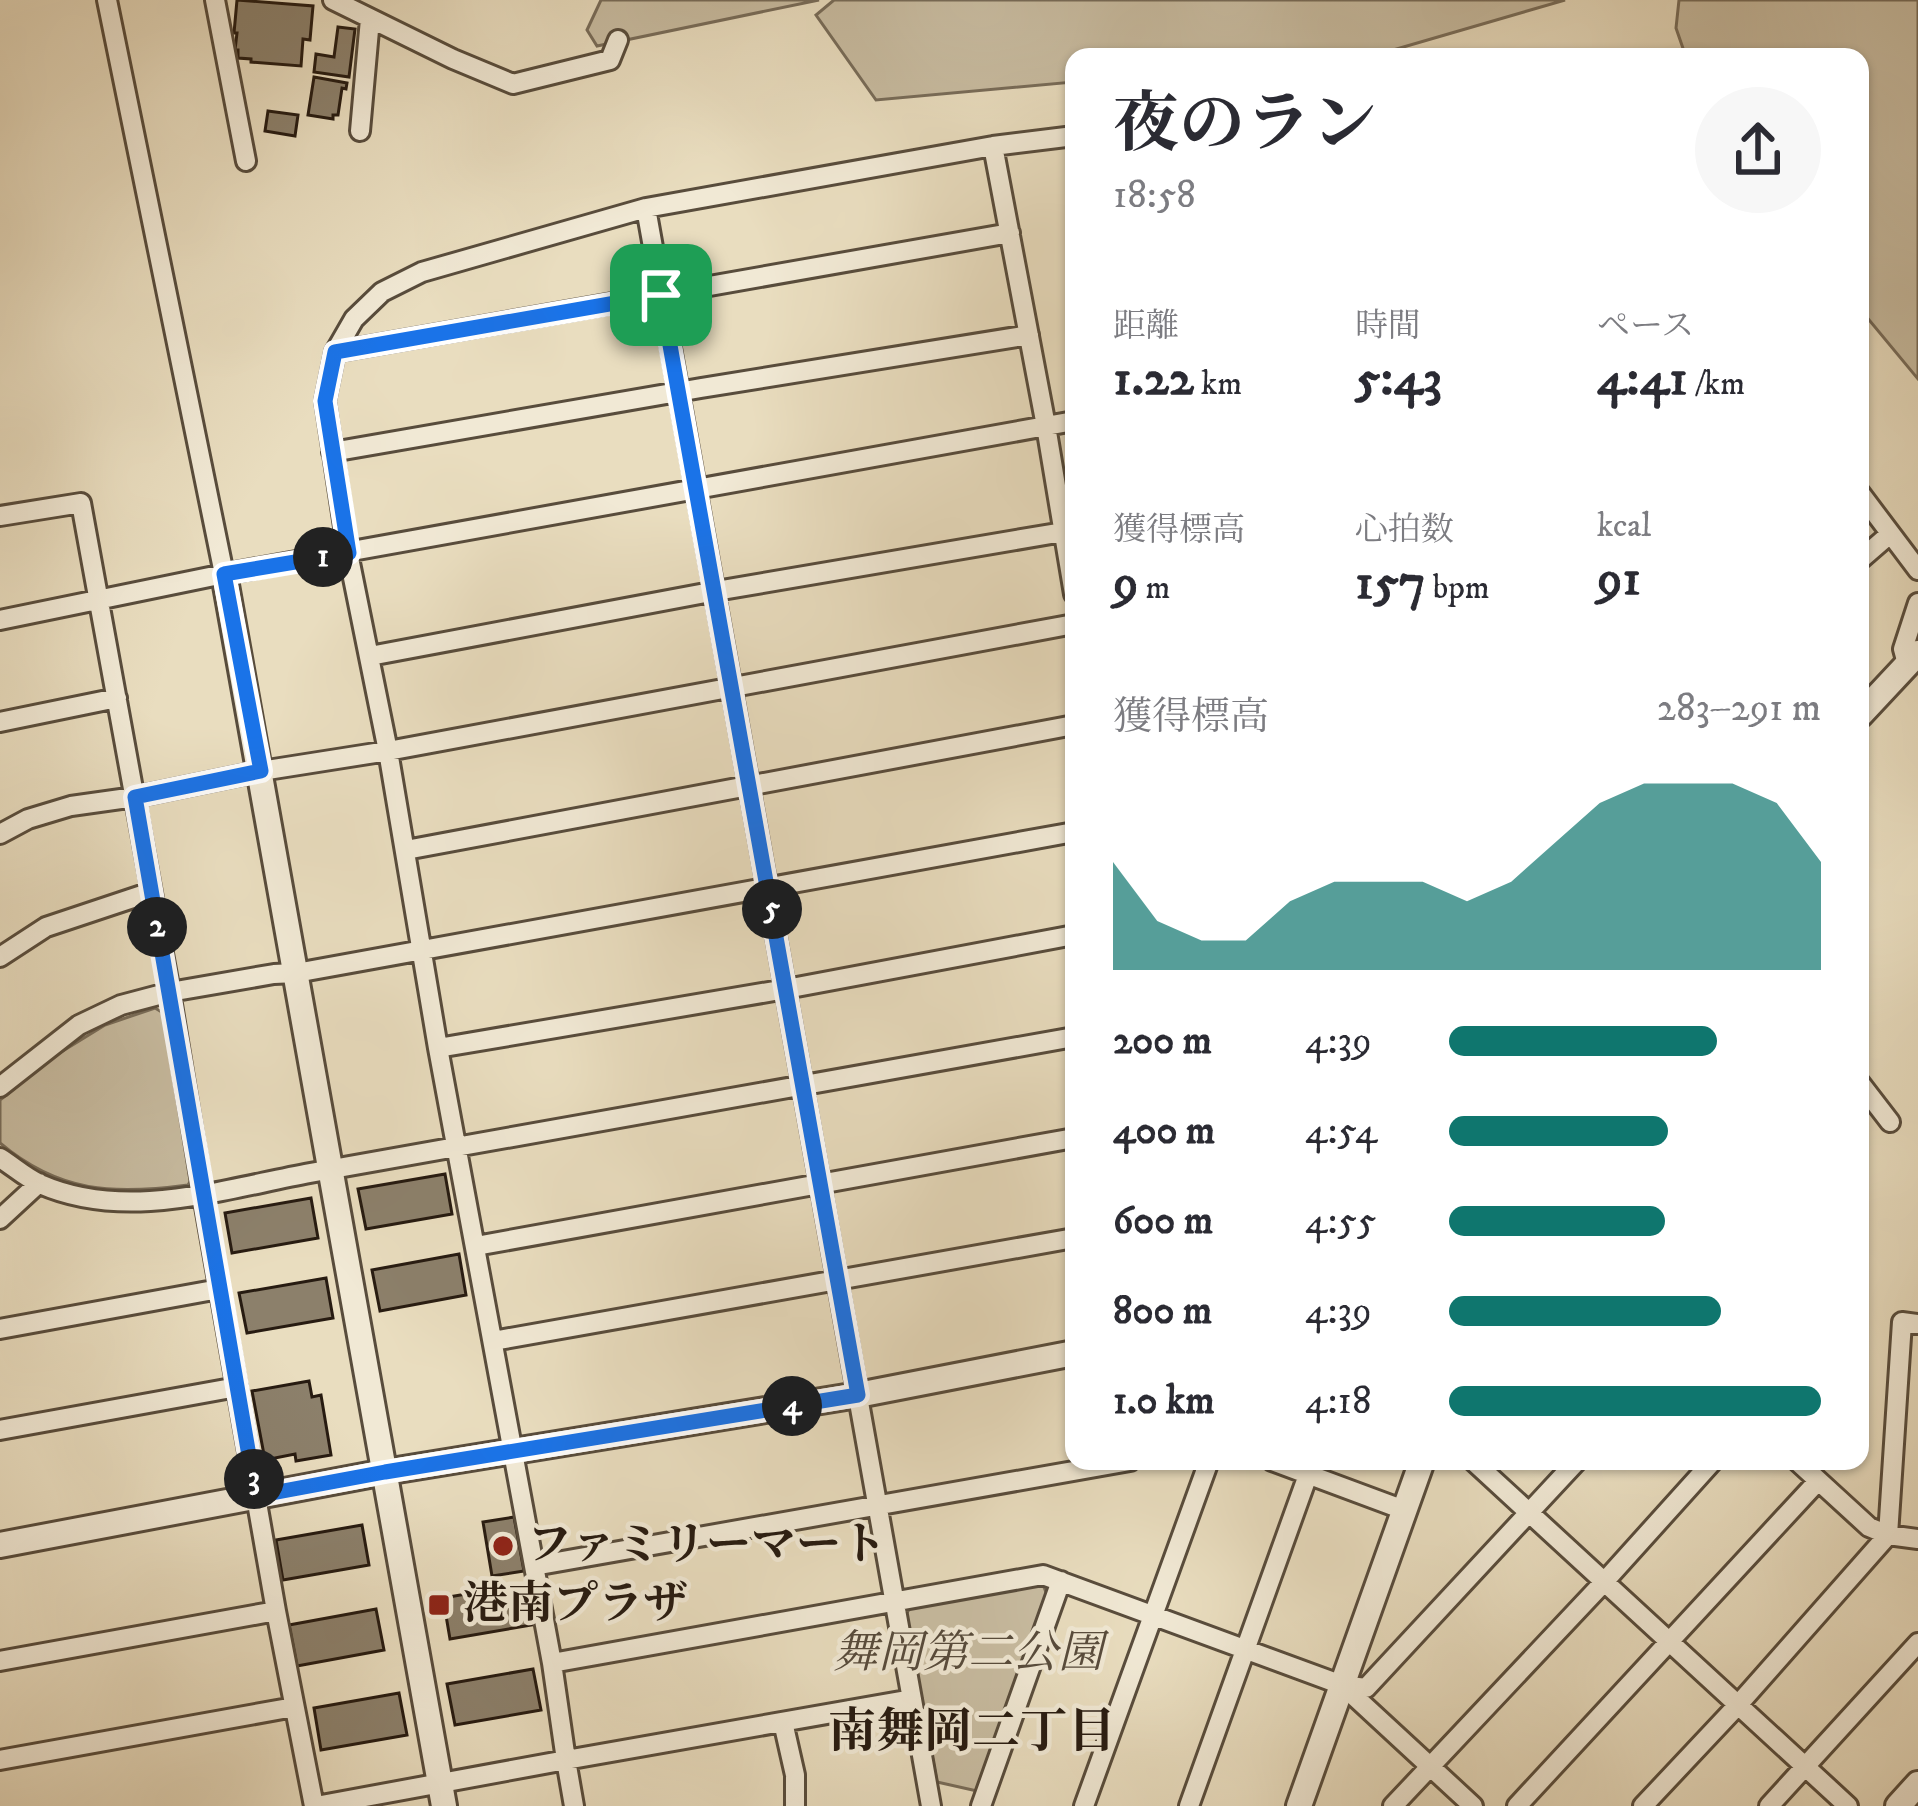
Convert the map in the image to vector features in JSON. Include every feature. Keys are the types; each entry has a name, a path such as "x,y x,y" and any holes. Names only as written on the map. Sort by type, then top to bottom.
{"street":[{"path":"106,0 261,771 442,1795"},
{"path":"215,0 246,161"},
{"path":"333,0 513,84 610,60 618,40"},
{"path":"359,130 370,19"},
{"path":"574,1806 535,1566 332,452 325,401 335,352 354,320 382,292 422,272 646,208 1065,137"},
{"path":"993,146 1065,543"},
{"path":"646,208 931,1806"},
{"path":"335,352 1010,233"},
{"path":"332,452 1029,335"},
{"path":"0,620 224,574 1065,423"},
{"path":"0,516 81,503 276,1611 315,1806 442,1795 566,1760 912,1699"},
{"path":"1869,505 1918,570"},
{"path":"370,656 1063,532"},
{"path":"1869,552 1890,534"},
{"path":"1869,705 1913,658 1903,649 1918,603"},
{"path":"0,834 28,819 71,806 1065,626"},
{"path":"0,722 117,698"},
{"path":"406,850 1065,727"},
{"path":"0,1087 79,1025 122,1005 170,992 1065,834"},
{"path":"0,957 46,927 151,892"},
{"path":"438,1048 1065,936"},
{"path":"0,1158 39,1183 90,1198 142,1202 1065,1039"},
{"path":"1869,1095 1890,1122"},
{"path":"476,1246 1065,1140"},
{"path":"0,1219 39,1183"},
{"path":"493,1342 1065,1240"},
{"path":"0,1329 219,1288"},
{"path":"1643,1806 1888,1535 1902,1322 1918,1324"},
{"path":"0,1545 385,1472 858,1395 1065,1355"},
{"path":"0,1430 237,1387"},
{"path":"535,1566 1076,1470"},
{"path":"1084,1806 1206,1470"},
{"path":"1189,1806 1310,1470"},
{"path":"1315,1470 1404,1510"},
{"path":"1299,1806 1419,1470"},
{"path":"1484,1470 1848,1806"},
{"path":"552,1663 1043,1575 1342,1684 1366,1688 1568,1470"},
{"path":"1393,1806 1705,1470"},
{"path":"1806,1470 1869,1527 1918,1539"},
{"path":"1517,1806 1818,1481"},
{"path":"981,1806 1061,1581"},
{"path":"0,1661 276,1611"},
{"path":"1768,1806 1918,1643"},
{"path":"1342,1684 1473,1806"},
{"path":"0,1760 294,1707"},
{"path":"783,1722 795,1775 795,1806"},
{"path":"1898,1806 1918,1784"}],"green space":[{"path":"601,0 819,0 597,46 587,30"},
{"path":"834,0 1565,0 1400,48 1065,48 1065,83 876,100 816,15"},
{"path":"1679,0 1918,0 1918,379 1869,320 1869,48 1683,48 1676,28"},
{"path":"155,1008 165,1014 194,1175 188,1185 136,1190 88,1186 44,1172 0,1143 0,1100 53,1057 105,1025"},
{"name":"舞岡第二公園","path":"1039,1585 1047,1595 977,1791 937,1782 906,1614 910,1608"}],"building":[{"path":"237,0 313,6 310,40 303,39 301,66 238,58"},
{"path":"338,27 355,29 349,77 314,72 316,54 334,57"},
{"path":"314,77 347,83 333,119 308,115"},
{"path":"268,111 298,115 295,136 265,131"},
{"path":"445,1174 452,1214 366,1229 358,1189"},
{"path":"311,1198 318,1238 232,1253 225,1213"},
{"path":"459,1254 466,1295 380,1311 372,1270"},
{"path":"326,1278 333,1318 247,1333 239,1293"},
{"path":"309,1381 312,1397 321,1395 331,1455 296,1461 295,1454 265,1460 252,1391"},
{"name":"ファミリーマート","path":"514,1517 524,1571 492,1576 483,1522"},
{"path":"362,1525 369,1565 283,1580 276,1540"},
{"path":"530,1583 537,1624 450,1639 443,1598"},
{"path":"376,1609 384,1650 297,1666 289,1625"},
{"path":"533,1669 541,1710 455,1725 447,1684"},
{"path":"399,1693 407,1735 321,1750 314,1708"}],"place":[{"name":"ファミリーマート","path":"503,1546"},
{"name":"港南プラザ","path":"439,1605"}],"district":[{"name":"南舞岡二丁目","path":"972,1733"}],"route":[{"path":"661,295 858,1395 256,1496 135,797 261,771 224,574 349,553 325,401 335,352 661,295"}]}
